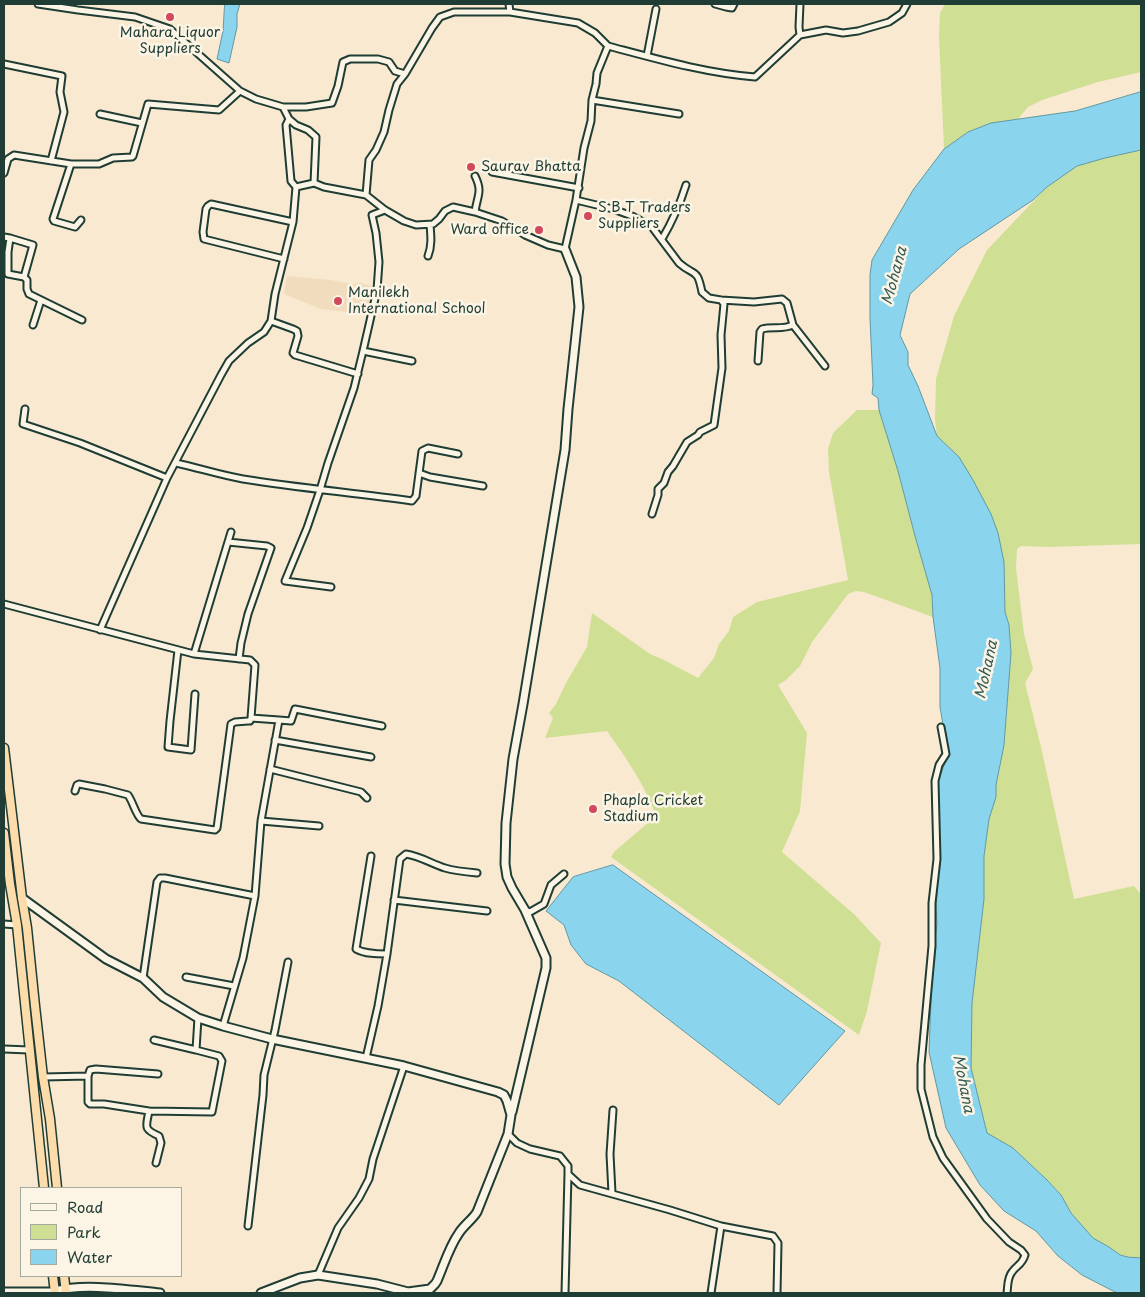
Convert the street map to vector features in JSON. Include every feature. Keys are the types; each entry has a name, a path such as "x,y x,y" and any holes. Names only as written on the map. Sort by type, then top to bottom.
{"highway":[{"path":"4,748 22,898 28,928 43,1077 50,1120 57,1187"},
{"path":"4,833 16,926 44,1187"},
{"path":"53,1277 55,1292"},
{"path":"64,1277 66,1291"}],"main road":[{"path":"260,1293 300,1278 318,1275 377,1284 408,1293 430,1289 435,1284 456,1237 475,1216 508,1134 546,968 546,958 525,910 507,877 506,823 512,759 523,704 563,459 574,357 579,307 576,277 565,249"},
{"path":"22,898 106,959 143,978 164,997 198,1018 272,1039 404,1066 498,1092 504,1095 512,1115"},
{"path":"55,1292 108,1288 160,1293"}],"street":[{"path":"38,4 135,17 170,29 240,91 256,99 282,107 306,107 332,103 343,62 350,58 378,59 389,62 395,71 405,74"},
{"path":"78,10 79,4"},
{"path":"509,4 510,12"},
{"path":"715,4 732,8 734,4"},
{"path":"800,4 800,35"},
{"path":"366,195 369,160 384,132 397,84 440,17 454,12 510,12 578,23 595,33 608,46 727,75 755,77 800,35 826,30 843,33 858,31 889,22 902,13 907,4"},
{"path":"647,56 656,9"},
{"path":"296,186 314,183 324,187 366,195 385,210 404,221 416,225 433,224 445,210 453,207 476,212 502,220 526,235 548,245 565,249 576,200 597,73 608,46"},
{"path":"4,64 62,76 60,92 64,112 51,161"},
{"path":"4,173 8,159 14,155 71,164 99,164 113,158 132,157 148,104 219,110 240,91"},
{"path":"592,100 679,114"},
{"path":"282,107 289,119 316,137 314,183"},
{"path":"100,114 142,123"},
{"path":"100,630 168,478 229,361 248,343 264,332 271,321 275,294 293,222 296,186 291,181 286,125 289,119"},
{"path":"71,164 53,220 75,226 80,220"},
{"path":"492,172 578,188"},
{"path":"474,176 479,183 480,190 476,212"},
{"path":"662,239 680,205 686,185"},
{"path":"576,200 613,209 632,216 652,227 672,256 684,267 696,273 702,292 709,298 754,302 782,299 787,303 793,325 825,366"},
{"path":"284,259 204,239 206,209 211,204 293,222"},
{"path":"331,587 285,581 307,528 358,374 377,290 379,262 372,214 385,210"},
{"path":"428,256 432,241 430,225"},
{"path":"24,277 33,245 7,237 8,274 24,277 27,280 27,293 82,320"},
{"path":"33,325 41,300"},
{"path":"652,514 658,489 687,442 700,432 714,425 722,368 721,335 724,304 721,300"},
{"path":"271,321 297,331 298,336 293,353 295,355 358,374"},
{"path":"758,360 760,332 762,329 786,328 793,325"},
{"path":"363,351 412,361"},
{"path":"25,409 23,424 80,443 168,478"},
{"path":"176,463 208,472 245,479 412,501 416,496 422,451 428,448 458,454"},
{"path":"419,473 430,477 483,486"},
{"path":"194,654 231,532"},
{"path":"228,542 271,548 248,614 239,659"},
{"path":"4,604 194,654 250,660 255,665 251,718"},
{"path":"178,650 168,747 191,750 195,694"},
{"path":"75,791 79,784 128,795 141,819 214,830 217,828 231,724 248,721 251,718 291,721 295,710 382,726"},
{"path":"223,1026 243,958 255,896 261,820 279,720"},
{"path":"941,727 946,754 940,764 935,781 937,859 932,903 932,946 921,1065 921,1089 933,1137 943,1158 987,1219 1009,1242 1026,1255 1023,1262 1011,1273 1007,1293"},
{"path":"275,740 371,756"},
{"path":"270,769 361,792 368,798"},
{"path":"261,820 319,826"},
{"path":"366,1058 387,954 400,859 406,854 415,855 447,869 477,873"},
{"path":"371,856 356,949 372,954 387,954"},
{"path":"525,910 530,912 544,904 551,885 564,874"},
{"path":"143,978 160,878 255,896"},
{"path":"394,900 488,911"},
{"path":"4,924 16,926"},
{"path":"248,1226 264,1075 288,962"},
{"path":"186,977 234,986"},
{"path":"196,1050 198,1018"},
{"path":"154,1040 222,1058 212,1112 149,1111 104,1104 90,1104 88,1102 88,1076 90,1070 158,1074"},
{"path":"4,1049 29,1050"},
{"path":"318,1275 338,1228 359,1198 369,1179 373,1159 404,1066"},
{"path":"43,1077 88,1076"},
{"path":"612,1193 610,1154 613,1110"},
{"path":"149,1111 148,1130 150,1133 159,1136 161,1143 156,1163"},
{"path":"508,1134 517,1143 530,1149 560,1156 568,1166 566,1293"},
{"path":"568,1174 580,1185 721,1226 773,1236 778,1243 777,1293"},
{"path":"711,1293 721,1226"},
{"path":"281,1293 283,1284"},
{"path":"4,1291 55,1292"}],"shaded area":[{"name":"Manilekh International School","path":"287,276 352,284 361,283 376,287 370,315 321,309 284,294"}],"green space":[{"path":"945,4 1141,4 1141,72 1098,82 1042,100 1028,107 1018,119 991,123 968,132 944,149 939,36 940,13"},
{"path":"1141,150 1141,544 1021,546 1017,549 1016,568 1024,634 1033,669 1025,683 1074,899 1134,886 1141,894 1140,1258 1120,1255 1093,1238 1071,1213 1061,1195 1047,1180 1013,1148 987,1134 971,1068 972,1003 984,899 984,856 989,819 996,797 996,785 1004,745 1011,653 1009,625 1005,612 1004,562 959,457 937,436 935,420 936,379 954,316 987,250 1047,187 1077,166"},
{"path":"857,410 879,410 932,595 933,617 864,592 856,591 848,594 812,642 800,666 778,685 807,733 800,811 782,852 854,914 881,943 867,1011 859,1035 611,857 615,851 656,816 641,783 607,731 545,738 553,718 549,713 556,704 587,647 592,613 650,654 698,678 714,658 719,644 729,631 733,617 757,602 848,580 829,472 828,449 833,433"}],"water":[{"path":"225,4 240,4 229,63 217,59 223,31"},
{"name":"Mohana","path":"1141,92 1141,150 1077,166 1047,187 1033,200 959,249 910,294 900,335 908,352 908,365 937,436 959,457 973,480 991,514 998,533 1004,562 1005,612 1009,625 1011,653 1004,745 996,785 996,797 989,819 984,856 984,899 972,1003 971,1068 987,1133 1013,1148 1047,1180 1061,1195 1071,1213 1093,1238 1120,1255 1141,1258 1141,1293 1117,1293 1082,1275 1058,1256 1036,1231 1004,1211 980,1185 946,1128 929,1052 939,864 936,788 948,754 940,707 940,668 932,595 879,410 878,398 872,394 870,275 872,260 913,190 944,149 968,132 991,123 1075,111"},
{"path":"613,865 845,1031 779,1105 619,981 586,964 571,945 564,925 546,911 573,877"}],"place":[{"name":"Mahara Liquor Suppliers","path":"170,17"},
{"name":"Saurav Bhatta","path":"471,167"},
{"name":"S B T Traders Suppliers","path":"588,216"},
{"name":"Ward office","path":"539,230"},
{"name":"Manilekh International School","path":"338,301"},
{"name":"Phapla Cricket Stadium","path":"593,809"}]}
